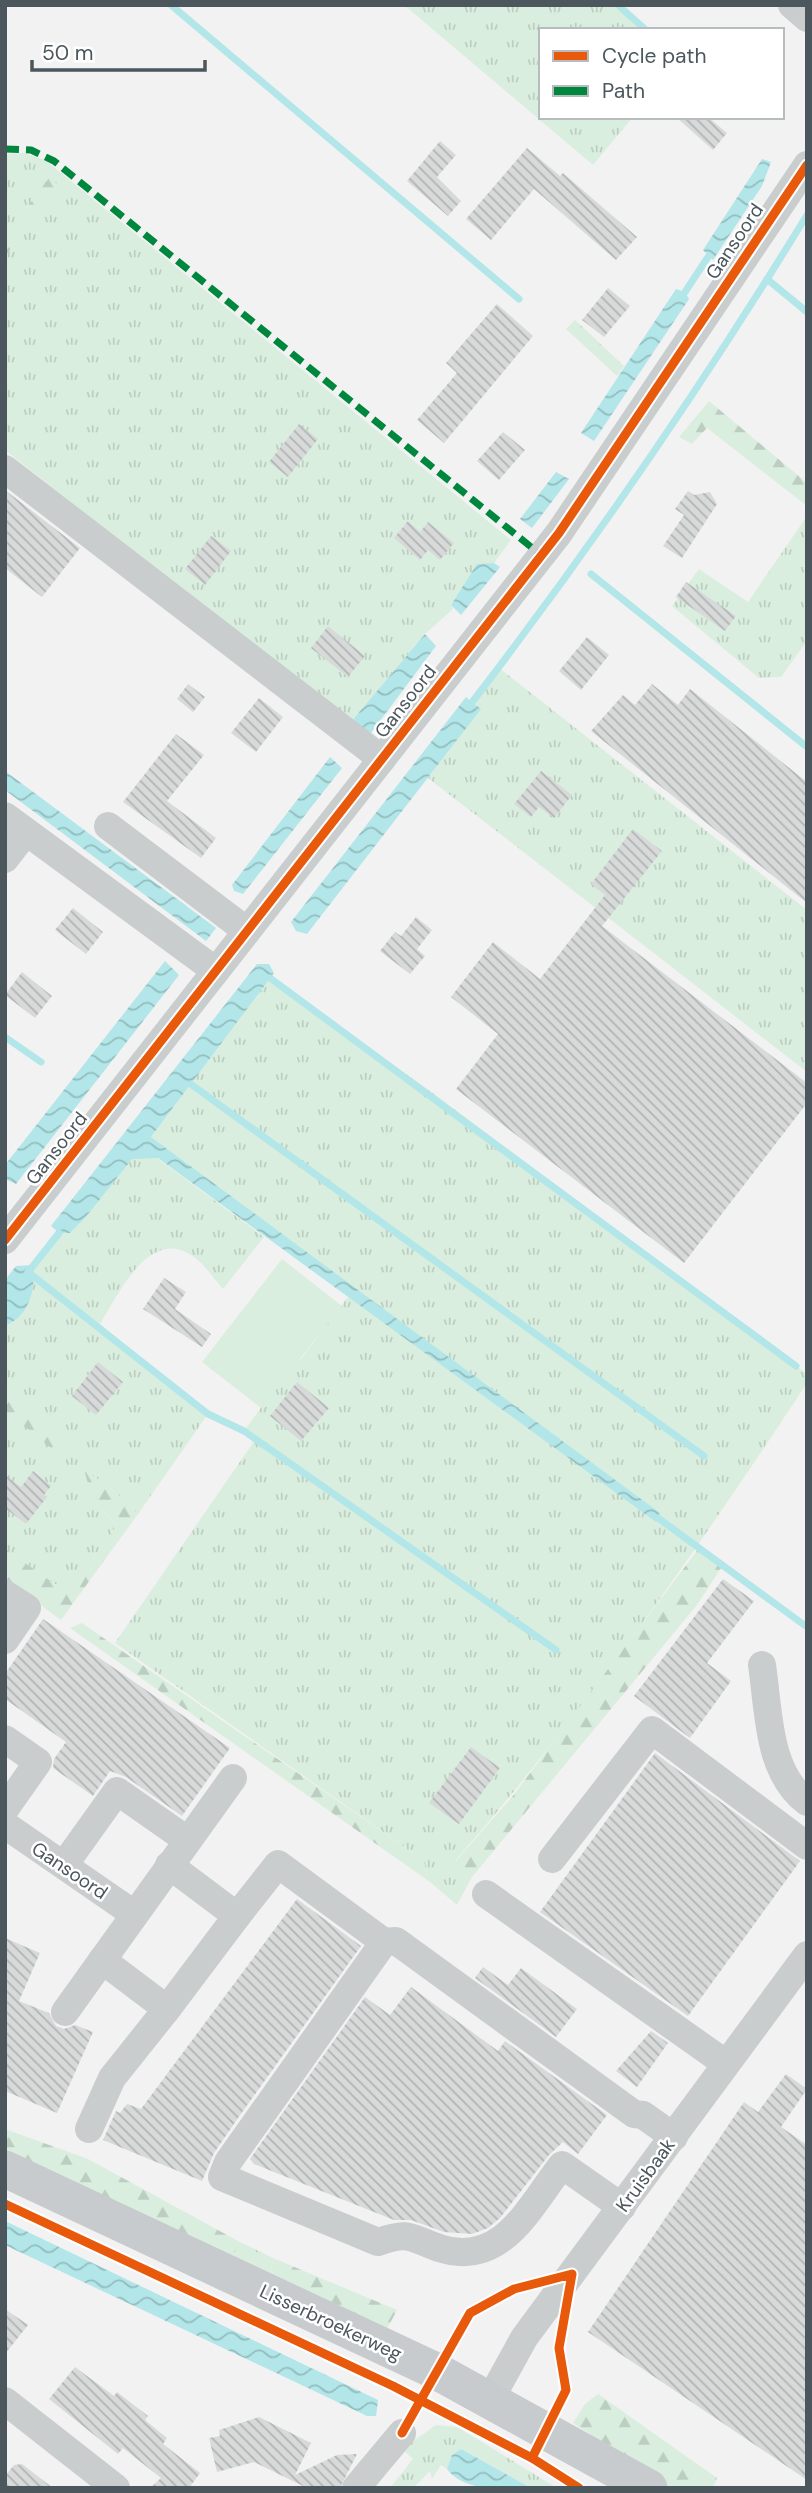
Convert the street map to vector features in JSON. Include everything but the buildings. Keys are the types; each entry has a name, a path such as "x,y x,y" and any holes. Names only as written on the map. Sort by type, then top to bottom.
{"main road":[{"name":"Lisserbroekerweg","path":"5,2169 491,2398 649,2488"}],"street":[{"name":"Gansoord","path":"11,1222 216,971 559,533 807,165"},
{"path":"5,468 382,760"},
{"path":"5,859 16,824 216,971"},
{"path":"108,826 247,931"},
{"path":"5,1594 27,1608 5,1640"},
{"path":"762,1665 779,1768 792,1790 807,1802"},
{"path":"552,1859 652,1730 807,1846"},
{"path":"5,1739 38,1762 5,1809"},
{"path":"65,2012 233,1778"},
{"path":"64,1865 117,1791 237,1916"},
{"name":"Gansoord","path":"5,1825 134,1914"},
{"path":"89,2129 112,2078 278,1864 384,1942 396,1941 634,2114 643,2115 674,2137"},
{"path":"486,1894 725,2063"},
{"path":"384,1942 228,2162 222,2177 378,2242 402,2234 461,2252 481,2252 502,2242 562,2165 622,2207"},
{"name":"Kruisbaak","path":"491,2398 524,2338 807,1955"},
{"path":"97,1966 167,2009"},
{"path":"10,2415 116,2488"},
{"path":"356,2488 402,2433"}],"green space":[{"path":"404,5 618,5 644,28 539,28 539,119 631,119 593,165"},
{"path":"24,153 45,160 511,540 494,563 477,565 451,605 453,609 425,634 350,723 5,450 5,256 61,187 25,214 5,237 5,154"},
{"path":"49,178 62,187 5,256 5,237"},
{"path":"575,320 624,366 617,376 566,329"},
{"path":"709,401 807,483 807,506 707,428 692,444 679,437"},
{"path":"807,516 807,641 781,677 759,678 672,606 699,569 748,602"},
{"path":"499,668 807,910 807,1072 428,778 480,709 473,701"},
{"path":"270,978 433,1093 807,1374 807,1383 639,1628 550,1747 455,1861 472,1877 457,1905 430,1882 423,1860 115,1643 255,1440 244,1431 294,1362 301,1359 348,1297 656,1521 660,1514 151,1137"},
{"path":"132,1158 157,1158 264,1237 223,1289 194,1257 178,1249 163,1249 137,1267 100,1324 208,1414 138,1514 109,1486 94,1502 117,1525 68,1593 5,1549 5,1326 14,1322 35,1276 34,1265 59,1233 70,1233 85,1218"},
{"path":"282,1259 342,1306 261,1408 202,1362"},
{"path":"5,1380 17,1391 27,1414 66,1445 58,1454 21,1423 5,1418"},
{"path":"84,1470 109,1486 138,1514 61,1620 5,1579 5,1549 68,1593 117,1525 94,1502"},
{"path":"699,1548 723,1565 697,1605 472,1877 455,1862 512,1797"},
{"path":"82,1623 423,1860 430,1882 70,1628"},
{"path":"5,2129 88,2159 238,2241 233,2257 5,2156"},
{"path":"238,2241 273,2258 271,2273 233,2257"},
{"path":"273,2258 397,2310 387,2329 271,2273"},
{"path":"598,2394 717,2478 713,2488 671,2488 573,2423 585,2404"},
{"path":"436,2425 457,2427 557,2488 531,2488 461,2449 452,2455 447,2469 441,2465 432,2479 430,2471 413,2488 390,2488 413,2459 402,2449"}],"water":[{"path":"762,159 771,162 762,186 713,260 703,250"},
{"path":"676,289 685,292 689,299 594,441 581,433"},
{"path":"556,472 569,479 532,528 520,519"},
{"path":"494,563 500,567 461,615 451,605 477,564"},
{"path":"425,634 436,646 368,737 350,723"},
{"path":"466,697 481,709 307,934 296,931 291,922"},
{"path":"330,757 342,768 243,894 234,891 232,885"},
{"path":"5,771 216,928 206,941 5,790"},
{"path":"165,961 179,975 16,1184 5,1179 5,1165"},
{"path":"257,964 269,964 274,973 151,1137 660,1513 656,1522 158,1158 132,1159 70,1233 59,1233 51,1226"},
{"path":"34,1265 29,1301 20,1316 5,1326 5,1280 16,1266"},
{"path":"5,2221 378,2400 376,2416 367,2416 5,2245"},
{"path":"461,2449 531,2488 485,2488 455,2477 447,2469 452,2455"}],"waterway":[{"path":"171,5 519,299"},
{"path":"618,5 644,28"},
{"path":"473,701 646,462 807,215"},
{"path":"685,292 708,257"},
{"path":"767,279 807,312"},
{"path":"591,574 807,747"},
{"path":"270,978 796,1366"},
{"path":"5,1037 41,1062"},
{"path":"192,1085 704,1456"},
{"path":"29,1271 59,1233"},
{"path":"28,1272 208,1414 244,1431 556,1650"},
{"path":"658,1518 807,1627"}],"marked path":[{"path":"5,149 31,150 54,161 541,555"}],"cycle path":[{"path":"5,1240 559,533 807,165"},
{"path":"5,2204 393,2386 532,2458 579,2488"},
{"path":"402,2433 470,2313 514,2289 572,2274 559,2348 566,2390 532,2458"}]}
